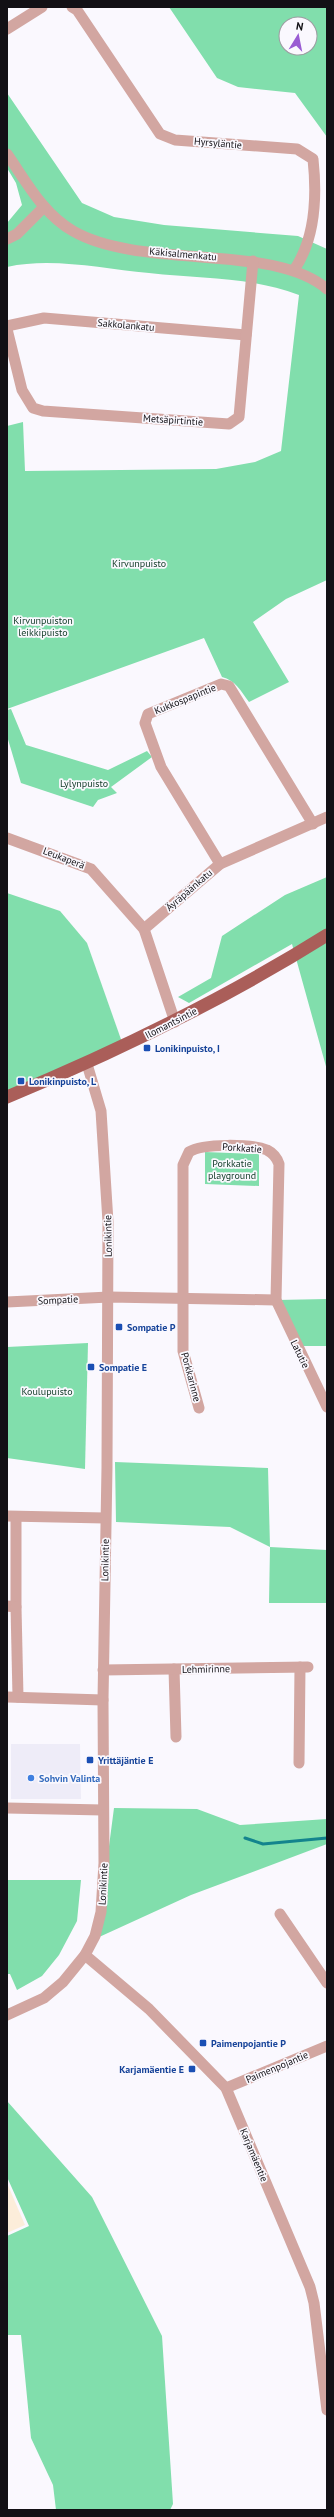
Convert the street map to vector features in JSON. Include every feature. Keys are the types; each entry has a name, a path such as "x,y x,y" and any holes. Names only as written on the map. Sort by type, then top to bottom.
{"main road":[{"name":"Ilomantsintie","path":"7,1097 87,1064 175,1022 244,986 327,935"}],"street":[{"path":"7,29 42,7"},
{"name":"Hyrsyläntie","path":"72,7 77,10 161,134 175,140 297,149 313,159 316,186 312,224 305,252 294,270"},
{"name":"Käkisalmenkatu","path":"7,154 44,207 73,231 93,241 123,248 253,261 294,270 327,289"},
{"path":"7,239 17,234 44,207"},
{"name":"Metsäpirtintie","path":"7,329 22,390 26,400 33,408 43,411 230,424 239,417 253,261"},
{"name":"Sakkolankatu","path":"7,326 44,318 246,335"},
{"name":"Kukkospapintie","path":"220,864 161,767 145,722 148,714 221,684 229,686 313,824"},
{"name":"Äyräpäänkatu","path":"144,929 220,864 256,847 313,824 327,816"},
{"name":"Leukaperä","path":"7,838 82,864 91,869 144,929"},
{"path":"144,929 175,1022"},
{"name":"Lonikintie","path":"7,2015 44,1998 63,1982 85,1955 95,1936 101,1912 104,1863 103,1700 109,1298 107,1172 102,1118 87,1064"},
{"name":"Porkkatie","path":"182,1298 183,1165 190,1152 205,1146 257,1147 268,1150 276,1157 279,1164 276,1300"},
{"path":"109,1298 276,1300"},
{"name":"Sompatie","path":"7,1302 109,1298"},
{"name":"Porkkarinne","path":"182,1298 183,1351 199,1408"},
{"name":"Latutie","path":"276,1300 327,1407"},
{"path":"103,1700 12,1698 11,1517 105,1518"},
{"name":"Lehmirinne","path":"104,1670 304,1667 299,1763"},
{"path":"174,1669 176,1737"},
{"path":"7,1808 103,1810"},
{"path":"280,1914 327,1983"},
{"name":"Karjamäentie","path":"85,1955 149,2009 226,2088 310,2287 314,2302 327,2410"},
{"name":"Paimenpojantie","path":"226,2088 327,2046"}],"shaded area":[{"path":"11,1744 80,1744 81,1799 11,1799"},
{"path":"7,2183 25,2225 7,2233"}],"green space":[{"path":"169,7 327,7 327,137 295,93 238,87 217,78"},
{"name":"Kirvunpuisto","path":"7,93 82,203 114,217 164,225 298,236 327,249 327,580 286,599 253,622 289,682 249,702 234,683 227,678 222,677 204,638 7,709 7,426 23,422 25,471 216,469 255,462 281,451 299,295 261,284 243,281 169,275 60,263 24,264 7,267 7,223 22,205 16,183 7,168"},
{"name":"Lylynpuisto","path":"11,709 26,745 108,770 147,751 152,757 111,787 117,793 98,800 93,807 21,783 7,736 7,710"},
{"path":"327,877 327,1070 292,944 189,1003 178,997 211,978 222,936 285,895"},
{"path":"7,893 60,911 87,943 123,1045 7,1099"},
{"name":"Porkkatie playground","path":"205,1152 259,1154 259,1186 205,1184"},
{"path":"327,1299 327,1346 297,1346 277,1300"},
{"name":"Koulupuisto","path":"88,1343 85,1469 7,1458 7,1347"},
{"path":"115,1462 268,1468 270,1547 230,1527 116,1522"},
{"path":"270,1547 327,1550 327,1603 269,1603"},
{"path":"114,1808 197,1809 240,1825 327,1819 327,1844 191,1895 97,1938"},
{"path":"7,1880 81,1880 77,1921 59,1955 42,1976 17,1990 10,1974 7,1974"},
{"path":"7,2101 92,2197 162,2336 173,2504 170,2510 56,2510 53,2485 31,2438 21,2335 7,2335 7,2236 29,2226 7,2177"}],"waterway":[{"path":"245,1838 263,1844 327,1838"}],"place":[{"name":"Lonikinpuisto, I","path":"147,1048"},
{"name":"Lonikinpuisto, L","path":"21,1081"},
{"name":"Sompatie P","path":"119,1327"},
{"name":"Sompatie E","path":"91,1367"},
{"name":"Yrittäjäntie E","path":"90,1760"},
{"name":"Sohvin Valinta","path":"31,1778"},
{"name":"Paimenpojantie P","path":"203,2043"},
{"name":"Karjamäentie E","path":"192,2069"}],"park label":[{"name":"Kirvunpuiston leikkipuisto","path":"43,626"}]}
